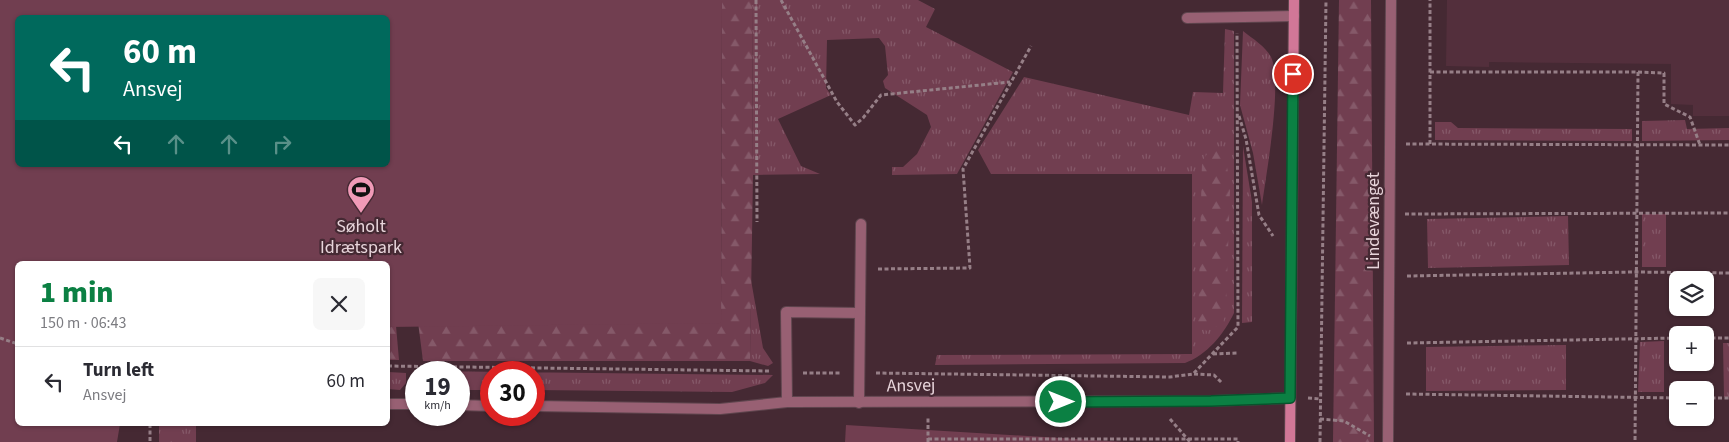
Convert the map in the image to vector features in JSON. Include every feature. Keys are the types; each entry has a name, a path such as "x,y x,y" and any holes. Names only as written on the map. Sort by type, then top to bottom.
{"street":[{"path":"1290,442 1294,0"},
{"name":"Lindevænget","path":"1388,441 1391,0"},
{"path":"1187,18 1294,16"},
{"path":"859,403 861,224"},
{"path":"786,402 786,312 860,313"},
{"name":"Ansvej","path":"545,406 720,409 786,402 1155,402 1290,398"},
{"path":"390,404 405,404"}],"path":[{"path":"756,0 757,222"},
{"path":"781,0 837,102 855,125 881,95 1011,82"},
{"path":"1320,442 1326,0"},
{"path":"1430,0 1430,144"},
{"path":"390,366 802,373 1170,376 1194,374 1238,328 1237,17"},
{"path":"860,270 970,268 963,169 1031,46"},
{"path":"1430,72 1638,72 1664,74 1664,104 1690,117 1700,145"},
{"path":"1635,442 1638,72"},
{"path":"1237,111 1246,139 1259,215 1291,262"},
{"path":"1390,144 1729,145"},
{"path":"1390,214 1636,211 1729,213"},
{"path":"1389,276 1636,272 1729,273"},
{"path":"0,338 15,343"},
{"path":"1388,344 1669,338"},
{"path":"1714,338 1729,338"},
{"path":"1212,354 1238,353"},
{"path":"1388,393 1669,398"},
{"path":"1714,398 1729,398"},
{"path":"1155,402 1189,440"},
{"path":"1320,419 1344,421 1375,439 1388,441"},
{"path":"150,426 150,442"},
{"path":"928,442 928,439 1238,439 1238,442"}],"shaded area":[{"path":"1447,0 1729,0 1729,116 1693,116 1693,105 1671,104 1671,64 1489,62 1489,67 1446,66"}],"green space":[{"name":"Søholt Idrætspark","path":"0,0 722,0 721,323 390,327 390,261 15,261 15,426 120,426 117,442 0,442"},
{"path":"722,0 752,0 753,175 750,361 423,361 418,322 721,322"},
{"path":"752,0 918,0 935,9 926,27 1013,72 957,174 892,175 892,167 903,167 917,154 931,127 927,115 885,88 883,81 888,75 885,46 879,38 827,40 826,88 831,95 778,119 801,166 820,174 753,175"},
{"path":"1339,0 1371,0 1374,442 1333,442"},
{"path":"1225,29 1234,31 1234,313 1214,343 1201,355 1185,363 935,365 937,355 1192,354 1192,174 991,174 978,150 1024,77 1189,115 1193,92 1223,93"},
{"path":"1243,31 1266,49 1271,57 1274,69 1274,107 1262,205 1253,153 1240,105"},
{"path":"1685,120 1687,129 1729,128 1729,140 1642,141 1642,121"},
{"path":"1435,122 1451,122 1458,128 1632,129 1632,141 1435,140"},
{"path":"1212,146 1225,151 1230,189 1226,312 1223,323 1207,331 1198,325 1202,162"},
{"path":"1243,146 1252,202 1252,322 1242,323"},
{"path":"1642,214 1666,214 1666,267 1642,267"},
{"path":"1568,216 1569,265 1428,268 1427,219"},
{"path":"751,280 763,348 773,363 768,366 750,361"},
{"path":"396,326 399,360 390,360 390,327"},
{"path":"1664,341 1664,392 1638,392 1640,342"},
{"path":"1723,343 1729,343 1729,397 1724,397"},
{"path":"1566,345 1566,390 1426,391 1426,347"},
{"path":"390,372 405,373 405,384 400,390 390,389"},
{"path":"470,372 480,372 480,390 470,390"},
{"path":"545,372 773,375 765,383 732,392 545,390"},
{"path":"846,425 1125,442 845,442"},
{"path":"159,426 196,426 196,442 159,442"}],"place":[{"name":"Søholt Idrætspark","path":"361,214"}],"route":[{"path":"1061,402 1155,402 1290,398 1293,74"}]}
